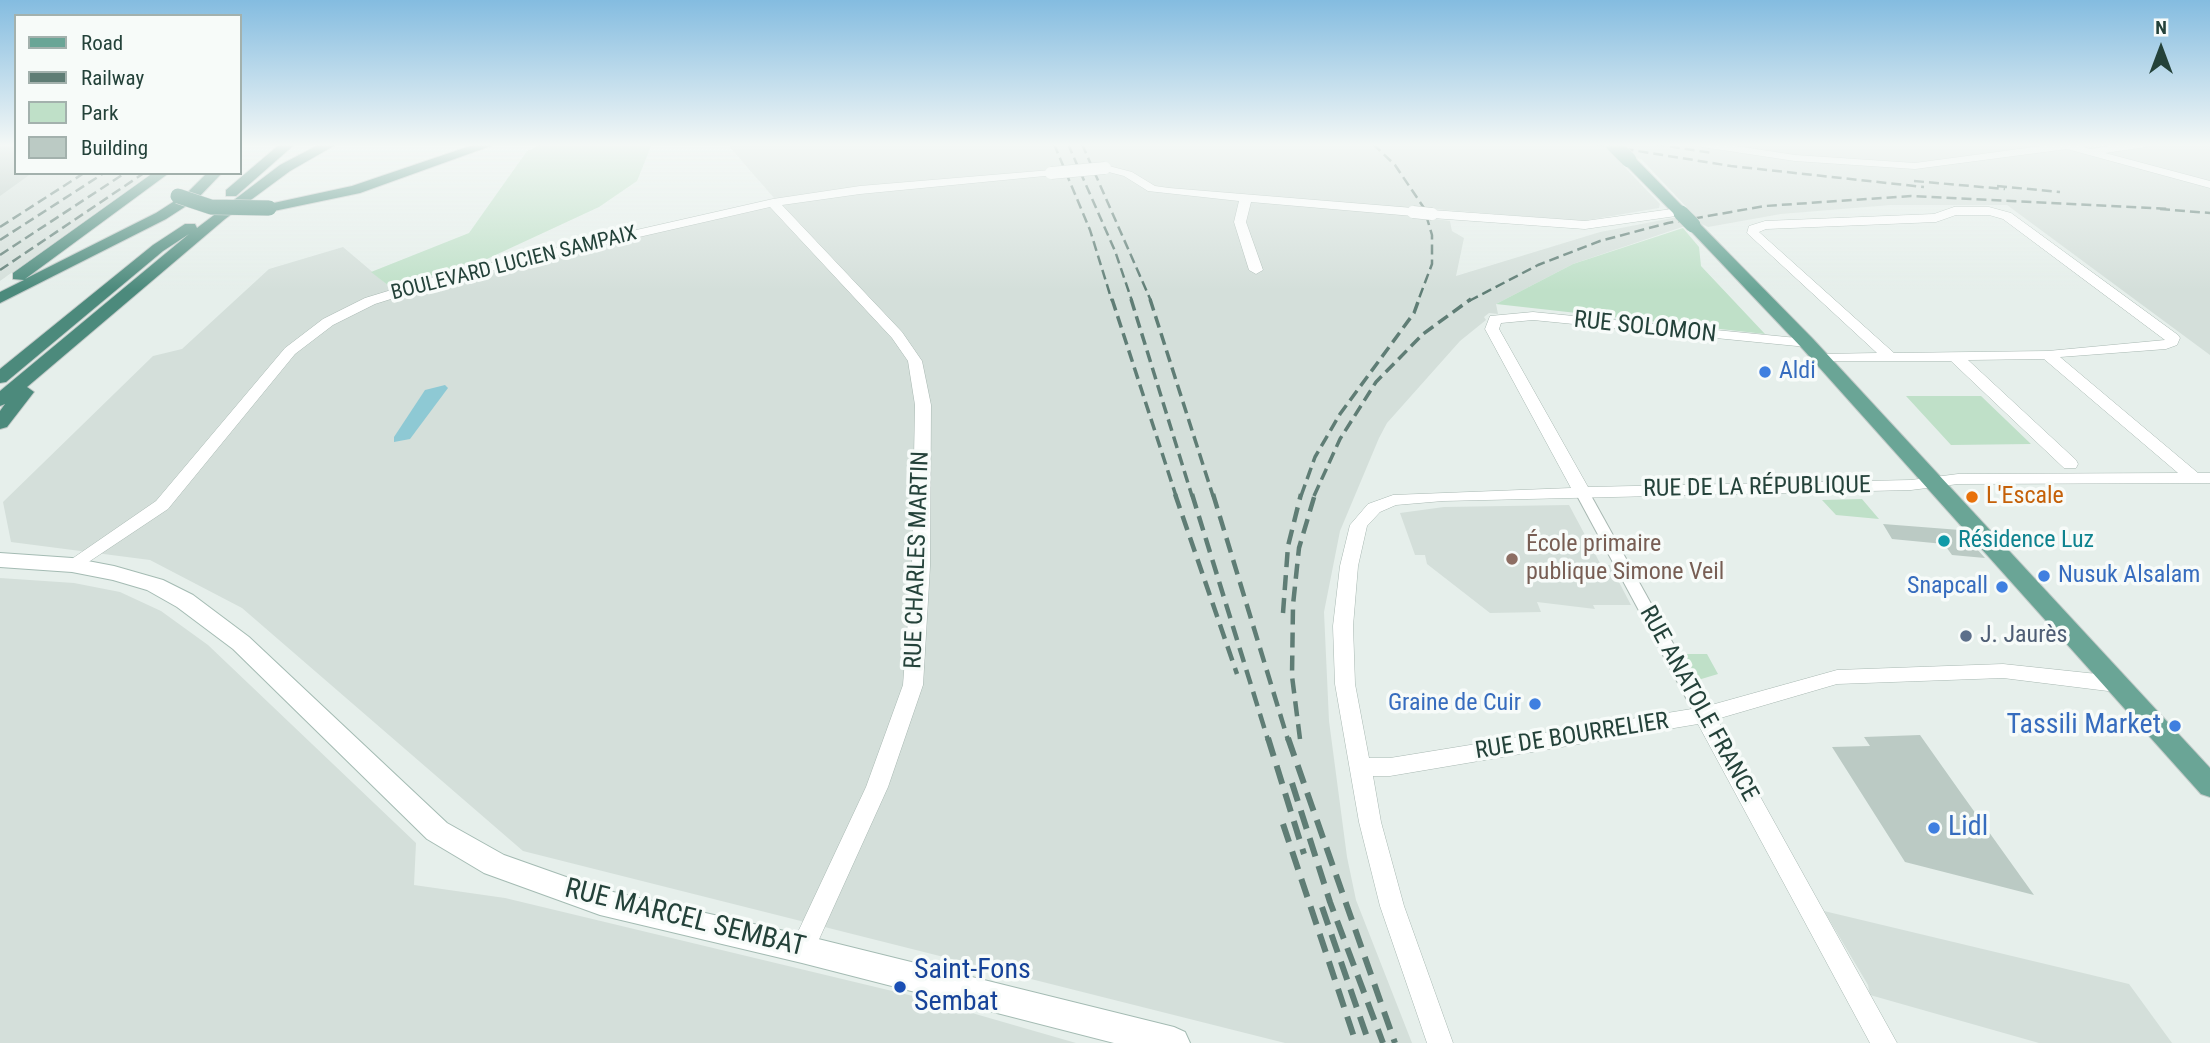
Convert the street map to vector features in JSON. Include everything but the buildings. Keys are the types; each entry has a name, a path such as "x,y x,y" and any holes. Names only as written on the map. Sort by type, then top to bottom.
{"highway":[{"path":"0,290 66,239 133,193"},
{"path":"175,193 211,207 269,208 342,193"},
{"path":"0,298 168,212 195,193"},
{"path":"0,378 158,248 214,193"},
{"path":"158,248 180,234 230,193"},
{"path":"220,216 242,193"},
{"path":"0,400 252,193"},
{"path":"0,423 21,396 49,370 49,360"}],"main road":[{"path":"1661,193 1821,358 2210,786"},
{"name":"RUE MARCEL SEMBAT","path":"0,560 72,565 155,585 185,601 241,643 391,790 437,831 494,864 600,902 802,949 1142,1039 1174,1043"}],"street":[{"name":"BOULEVARD LUCIEN SAMPAIX","path":"72,565 162,505 272,370 298,344 328,322 370,301 447,277 773,203 842,193"},
{"name":"BOULEVARD LUCIEN SAMPAIX","path":"1187,193 1585,225 1680,212"},
{"path":"1246,199 1240,222 1256,270"},
{"name":"RUE CHARLES MARTIN","path":"773,203 897,335 915,361 923,405 921,566 913,685 877,787 802,949"},
{"path":"1821,358 2048,355 2166,345 2172,342 2172,338 1998,212 1954,211 1936,218 1765,225 1753,229 1753,233 1891,357"},
{"name":"RUE SOLOMON","path":"1492,328 1492,322 1500,317 1533,316 1807,343"},
{"name":"RUE ANATOLE FRANCE","path":"1492,328 1884,1043"},
{"path":"2048,355 2202,478"},
{"path":"1955,356 2070,464"},
{"name":"RUE DE LA RÉPUBLIQUE","path":"1440,1043 1392,906 1359,767 1345,684 1343,626 1349,566 1355,536 1364,517 1382,504 1405,498 2051,477 2099,480 2202,478"},
{"name":"RUE DE BOURRELIER","path":"1359,767 1390,767 1704,715 1837,677 2003,671 2116,684"}],"shaded area":[{"path":"0,193 123,193 0,281"},
{"path":"769,193 1649,193 1660,204 1659,208 1582,221 1433,209 1436,219 1450,221 1452,231 1464,238 1456,276 1600,232 1693,214 1673,193 2210,193 2210,355 2007,205 1891,205 1781,214 1708,227 1697,222 1573,264 1496,304 1498,314 1489,313 1484,317 1486,320 1460,341 1387,423 1379,438 1340,531 1324,612 1329,721 1347,857 1356,900 1412,1043 1285,1043 523,851 242,608 150,560 11,542 3,502 153,356 182,349 269,269 343,247 389,286 774,198"},
{"name":"École primaire publique Simone Veil","path":"1569,505 1601,565 1610,565 1631,605 1593,605 1595,609 1537,602 1541,612 1490,613 1427,564 1425,555 1415,555 1400,513 1444,507"},
{"path":"0,578 74,583 120,592 161,611 208,645 416,843 414,885 505,898 913,996 1076,1043 0,1043"},
{"path":"1824,911 2129,984 2172,1043 2039,1043 1870,995 1868,985"}],"green space":[{"path":"498,193 620,193 599,207 474,265 389,286 371,272 469,233"},
{"path":"1683,228 1699,247 1701,266 1765,334 1496,304 1573,264"},
{"path":"1906,396 1981,396 2031,444 1951,445"},
{"path":"1862,499 1879,519 1836,515 1822,500"},
{"path":"1684,654 1707,654 1718,674 1698,680"}],"water":[{"path":"445,385 448,388 410,439 394,442 394,437 425,390"}],"railway":[{"path":"0,227 53,193"},
{"path":"0,240 73,193"},
{"path":"0,255 95,193"},
{"path":"0,270 115,193"},
{"path":"1074,193 1090,230 1112,301"},
{"path":"1089,193 1115,251 1132,301"},
{"path":"1103,193 1151,301"},
{"path":"1414,193 1424,208 1432,235 1432,264 1418,301"},
{"path":"1469,301 1538,265 1600,241 1668,223 1765,206 1911,196 2170,209"},
{"path":"2160,209 2210,213"},
{"path":"1112,299 1176,496"},
{"path":"1131,299 1192,496"},
{"path":"1150,299 1213,496"},
{"path":"1301,496 1315,457 1340,414 1414,313 1419,299"},
{"path":"1314,496 1340,439 1376,382 1423,334 1471,299"},
{"path":"1175,494 1237,674"},
{"path":"1192,494 1268,740"},
{"path":"1213,494 1288,740"},
{"path":"1283,613 1288,546 1301,494"},
{"path":"1300,739 1292,676 1293,605 1299,548 1315,494"},
{"path":"1268,738 1304,854"},
{"path":"1288,738 1395,1043"},
{"path":"1292,783 1330,902 1383,1043"},
{"path":"1283,824 1356,1043"},
{"path":"1322,907 1369,1043"}],"place":[{"name":"Aldi","path":"1765,372"},
{"name":"L'Escale","path":"1972,497"},
{"name":"Résidence Luz","path":"1944,541"},
{"name":"École primaire publique Simone Veil","path":"1512,559"},
{"name":"Nusuk Alsalam","path":"2044,576"},
{"name":"Snapcall","path":"2002,587"},
{"name":"J. Jaurès","path":"1966,636"},
{"name":"Graine de Cuir","path":"1535,704"},
{"name":"Tassili Market","path":"2175,726"},
{"name":"Lidl","path":"1934,828"},
{"name":"Saint-Fons Sembat","path":"900,987"}]}
